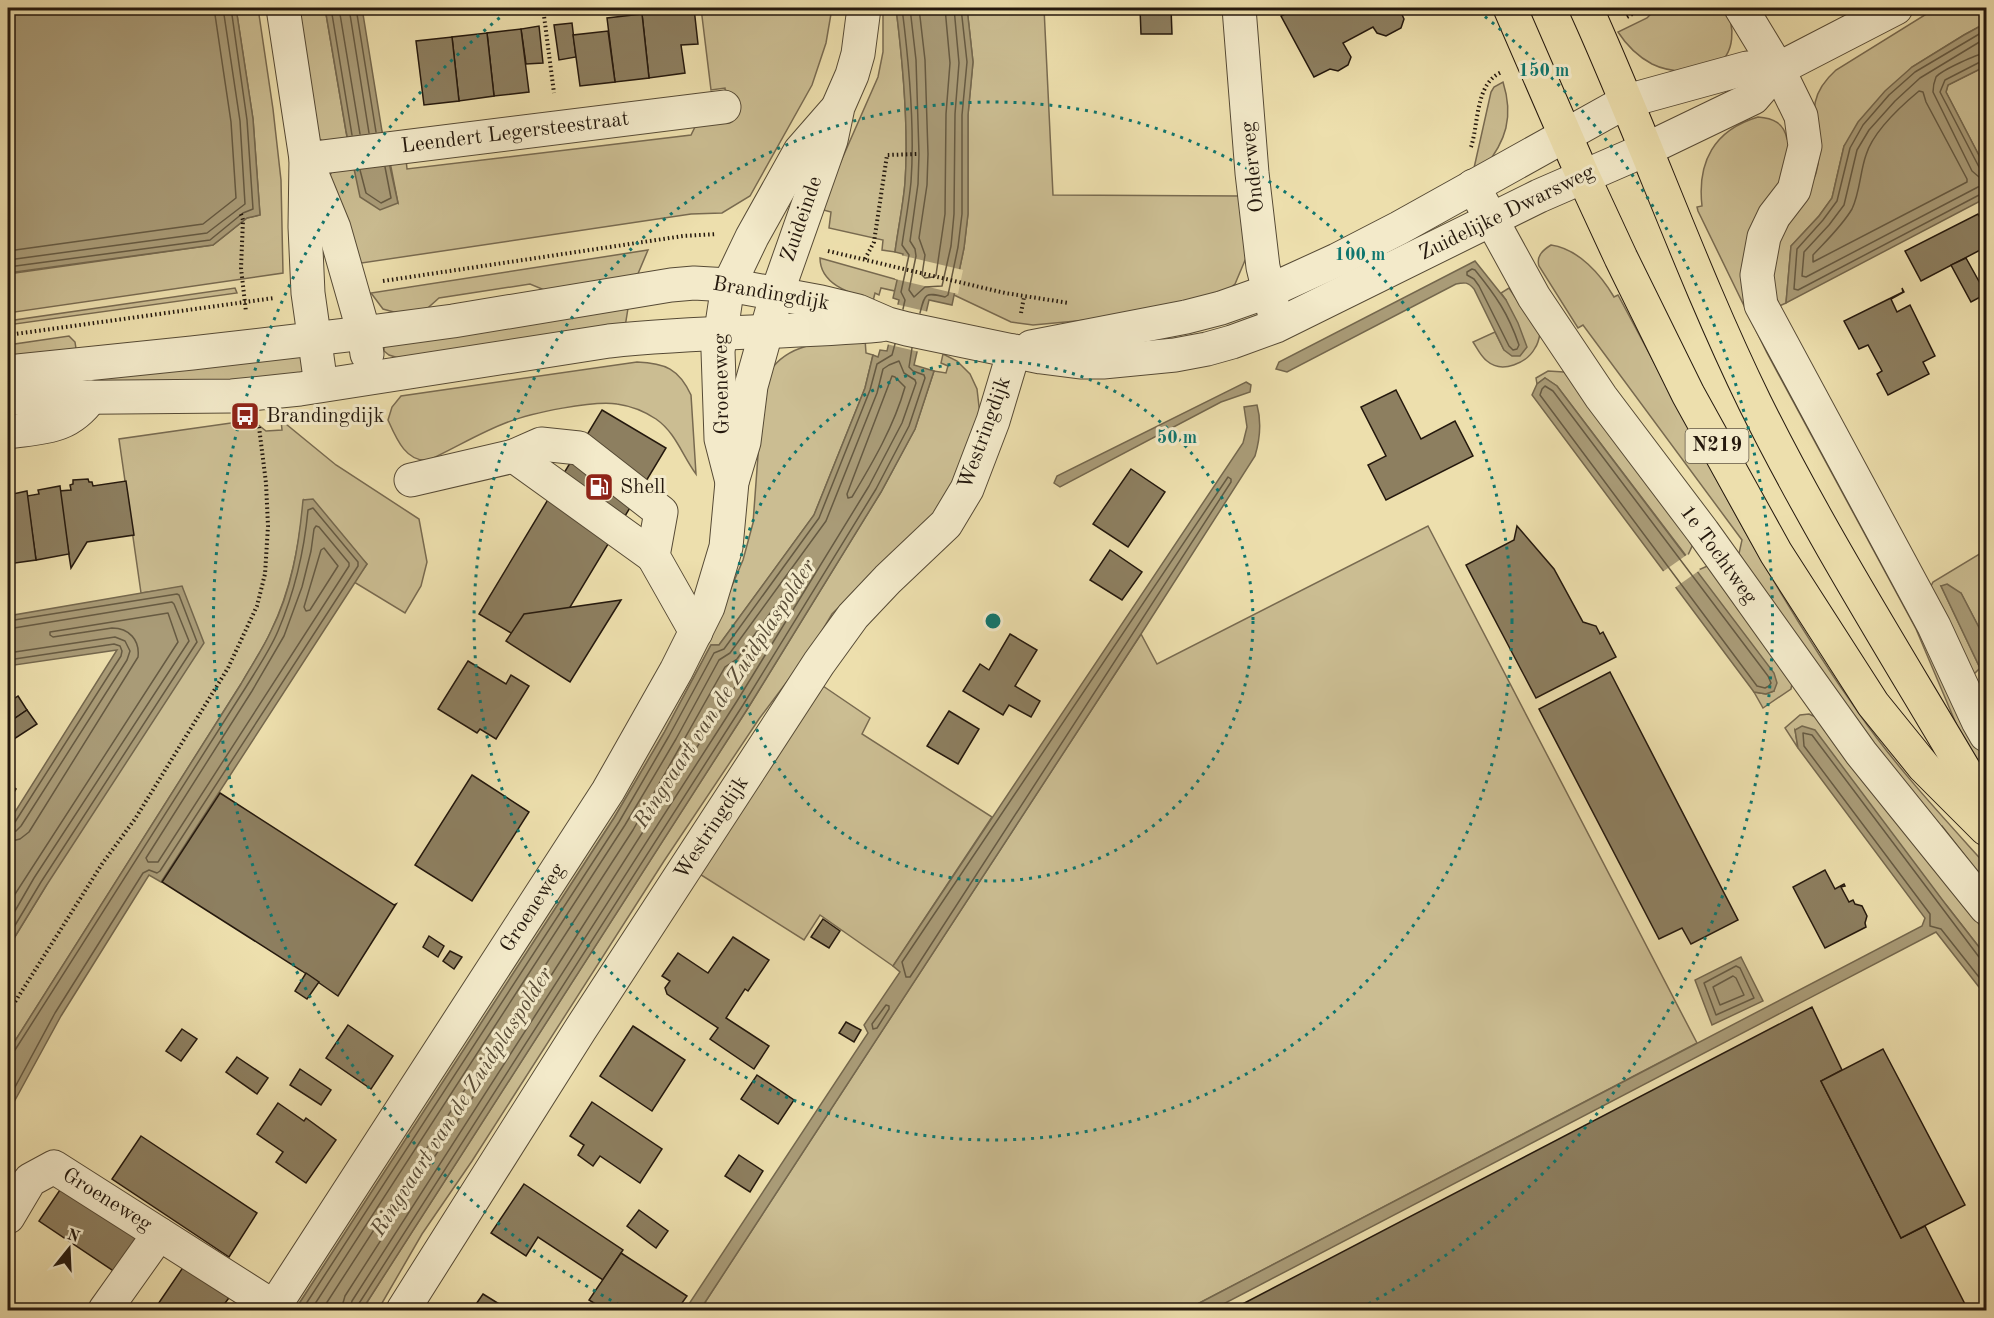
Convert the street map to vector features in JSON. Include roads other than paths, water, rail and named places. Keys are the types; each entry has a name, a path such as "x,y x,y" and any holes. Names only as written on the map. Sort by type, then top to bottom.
{"main road":[{"name":"N219","path":"1510,8 1583,176 1688,394 1776,553 1873,704 1924,767 1986,829"},
{"name":"N219","path":"1586,8 1627,101 1691,259 1755,402 1812,511 1986,807"}],"street":[{"path":"283,8 320,158 334,228 364,333 370,378"},
{"name":"Zuideinde","path":"767,332 777,293 831,140 838,107 852,75 858,54 864,8"},
{"name":"Onderweg","path":"1239,8 1252,173 1263,267 1276,326"},
{"path":"1741,8 1778,69 1801,117 1805,146 1794,190 1774,216 1764,237 1757,275 1761,305 1934,626 1986,735"},
{"name":"Zuidelijke Dwarsweg","path":"910,329 1041,357 1080,362 1153,358 1207,349 1276,326 1490,220 1753,98 1778,69 1896,8"},
{"name":"Zuidelijke Dwarsweg","path":"1014,351 1186,317 1221,308 1269,291 1336,260 1627,101 1747,68 1778,69"},
{"name":"Leendert Legersteestraat","path":"320,158 724,107"},
{"name":"Zuideinde","path":"729,285 752,237 805,144 838,107"},
{"path":"320,158 304,227 308,293 321,386"},
{"name":"1e Tochtweg","path":"1473,186 1534,297 1601,396 1861,753 1986,908"},
{"name":"Brandingdijk","path":"8,372 364,333 453,321 671,285 712,283 777,293 843,307 910,329"},
{"name":"Groeneweg","path":"729,285 718,351 721,439 732,482"},
{"name":"Brandingdijk","path":"8,398 255,394 654,335 827,329 910,329"},
{"name":"Groeneweg","path":"8,1216 30,1180 54,1167 273,1309 602,801 696,632 708,607 722,565 729,530 732,482 744,442 751,386 767,332"},
{"name":"Westringdijk","path":"403,1311 580,1030 819,663 853,616 946,524 967,489 993,421 1014,351"},
{"path":"8,432 54,425 70,419 84,407 91,397"},
{"path":"411,480 514,456 541,444 579,448 661,512 653,556"},
{"path":"514,456 653,556 696,632"},
{"name":"Groeneweg","path":"105,1311 159,1233"}],"water":[{"path":"8,8 236,8 253,119 260,215 247,218 213,245 8,273"},
{"path":"325,8 362,8 382,131 398,203 380,210 360,197"},
{"name":"Ringvaart van de Zuidplaspolder","path":"896,8 967,8 973,62 968,115 968,214 964,248 952,305 929,300 914,365 934,371 915,429 881,492 748,708 362,1310 295,1310 614,818 664,733 711,645 719,645 814,515 865,388 873,355 878,357 880,350 887,351 899,300 893,298 903,254 895,252 905,183 906,118"},
{"path":"1986,23 1986,66 1948,85 1946,92 1986,169 1986,198 1786,303 1791,246 1819,216 1832,198 1844,146 1858,122 1885,91 1912,67"},
{"path":"1475,261 1506,300 1518,323 1527,347 1520,356 1512,356 1504,350 1474,289 1462,283 1456,284 1287,372 1276,369 1279,362"},
{"path":"1545,378 1557,386 1774,673 1777,683 1774,691 1766,694 1754,692 1532,395 1537,384"},
{"path":"1246,382 1251,385 1250,392 1221,402 1060,487 1054,483 1057,476"},
{"path":"1257,405 1260,431 1255,456 700,1310 685,1310 868,1033 864,1025 900,972 893,966 1243,443 1247,427 1244,407"},
{"path":"313,499 367,564 161,882 149,875 61,1016 8,1113 8,1052 264,644 278,615 289,583 297,550 303,500"},
{"path":"1947,584 1961,593 1986,641 1986,665 1980,668 1941,586"},
{"path":"182,586 204,643 8,948 8,823 117,650 8,666 8,616"},
{"path":"1802,726 1815,730 1986,956 1986,996 1936,932 1212,1310 1186,1310 1922,926 1925,918 1798,748 1795,730"},
{"path":"1741,957 1763,1001 1712,1025 1695,980"}],"place":[{"name":"Brandingdijk","path":"245,416"},
{"name":"Shell","path":"599,487"}]}
